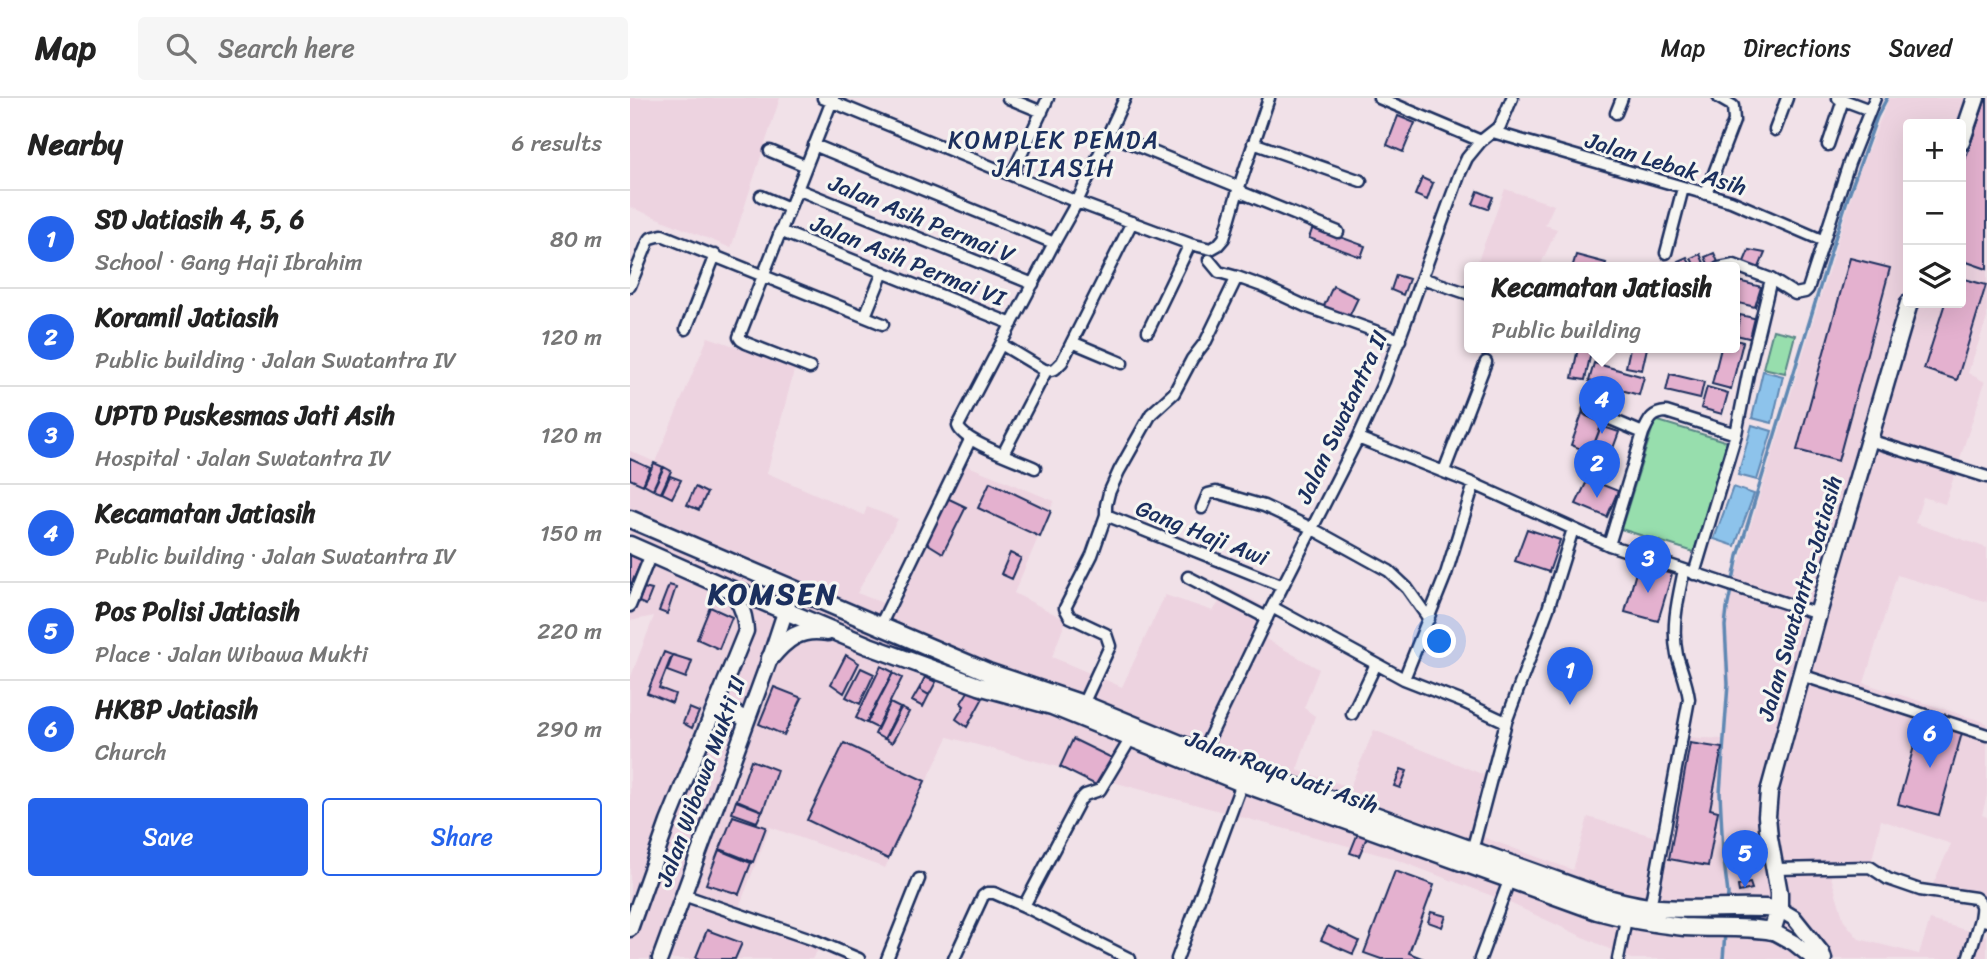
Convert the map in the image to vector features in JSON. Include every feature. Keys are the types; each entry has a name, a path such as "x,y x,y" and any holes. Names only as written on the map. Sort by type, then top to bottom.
{"main road":[{"path":"1966,127 1976,98"},
{"name":"Jalan Swatantra-Jatiasih","path":"1773,931 1779,909 1776,869 1767,816 1769,792 1908,308"},
{"name":"Jalan Raya Jati Asih","path":"630,519 988,672 1083,704 1202,753 1600,896 1650,908 1779,909"},
{"name":"Jalan Raya Jati Asih","path":"630,545 846,636 979,686 1052,706 1242,783 1597,911 1626,919 1685,927 1754,928 1773,931"},
{"path":"752,597 765,588 764,578 759,574"},
{"name":"Jalan Wibawa Mukti II","path":"630,929 668,822 746,631 745,618 737,599 725,587"},
{"path":"786,611 793,588"},
{"name":"Jalan Wibawa Mukti II","path":"660,959 786,611"},
{"path":"770,658 784,641 800,632 817,630 846,636"},
{"path":"712,717 729,710 747,721"},
{"path":"1724,909 1724,927"},
{"path":"1779,909 1794,919 1824,959"},
{"path":"1773,931 1814,959"}],"street":[{"path":"1008,98 1042,112"},
{"path":"1012,174 1048,98"},
{"name":"Jalan Asih Permai V","path":"1012,324 1077,202 1125,98"},
{"path":"810,369 746,343 740,337 829,99 1077,202 1190,244 1211,249 1224,238 1269,98"},
{"path":"1380,98 1481,141"},
{"name":"Jalan Swatantra II","path":"1202,753 1311,528 1358,438 1400,340 1467,158 1481,141 1500,126 1512,98"},
{"path":"1616,113 1622,98"},
{"path":"1706,194 1734,121 1733,106 1719,98"},
{"path":"1775,130 1787,98"},
{"path":"1740,267 1770,279 1795,294 1808,289 1849,163 1875,98"},
{"path":"1828,145 1841,99 1870,110"},
{"name":"Jalan Lebak Asih","path":"1493,132 1731,201 1824,241"},
{"path":"1108,134 1239,187 1243,193 1338,232"},
{"path":"1254,143 1361,181"},
{"path":"814,145 1054,243"},
{"path":"770,151 806,166"},
{"path":"1666,253 1683,188"},
{"name":"Jalan Asih Permai V","path":"797,189 1033,284"},
{"path":"761,197 789,208"},
{"path":"1001,344 1046,371 1055,369 1062,362 1132,222"},
{"name":"Jalan Asih Permai VI","path":"780,232 1012,324 958,426 960,433 970,440"},
{"path":"630,286 651,238 667,237 883,324"},
{"path":"1149,331 1190,244"},
{"path":"685,329 715,256"},
{"path":"1209,260 1219,272 1253,282 1305,306 1400,340"},
{"path":"864,316 883,272"},
{"path":"1083,704 1110,646 1107,634 1070,617 1065,608 1092,555 1106,515 1105,505 1119,471 1154,410 1174,393 1192,359 1206,341 1237,277"},
{"path":"1422,278 1464,292"},
{"path":"1650,908 1689,699 1688,686 1678,655 1675,610 1736,434 1770,279"},
{"path":"1072,342 1122,363"},
{"path":"1444,471 1486,362"},
{"path":"1003,453 1046,371"},
{"path":"1589,410 1643,433"},
{"path":"1609,545 1650,418 1657,413 1666,412 1736,434"},
{"path":"1358,438 1475,484 1609,545 1818,614"},
{"path":"880,626 970,440 1035,468"},
{"path":"1869,440 1987,477"},
{"path":"1404,679 1446,573 1475,484"},
{"path":"1202,508 1208,494 1216,492 1264,506 1311,528 1389,571 1407,588 1429,619"},
{"name":"Gang Haji Awi","path":"1106,515 1283,586"},
{"path":"1472,851 1506,722 1548,609 1573,529"},
{"path":"630,606 652,554"},
{"path":"1188,577 1267,618"},
{"path":"1272,607 1404,679 1506,722"},
{"path":"1352,714 1376,664"},
{"path":"1801,675 1987,736"},
{"path":"1024,906 1080,800 1085,795 1100,790 1131,738"},
{"path":"1177,959 1242,783"},
{"path":"1776,869 1870,867 1888,879 1920,890 1975,898 1981,901 1983,920 1968,959"},
{"path":"1480,959 1510,878"},
{"path":"887,959 919,879"},
{"path":"954,959 983,896 987,893 994,893 1024,906 1130,959"},
{"path":"683,895 814,940 859,959"},
{"path":"1618,959 1626,919"}],"shaded area":[{"path":"630,98 780,98 731,248 630,207"},
{"path":"1889,98 1987,98 1987,318 1968,373 1985,382 1945,504 1923,497 1915,523 1987,548 1987,602 1897,575 1864,683 1987,723 1987,795 1982,815 1987,817 1987,901 1933,884 1951,844 1881,820 1872,860 1827,863 1844,921 1859,939 1919,954 1930,920 1987,936 1987,959 1631,959 1503,900 1392,858 948,737 885,868 770,827 736,915 820,947 812,959 630,959 630,679 654,616 630,621 630,451 655,462 708,337 795,367 767,473 864,515 867,507 898,519 857,593 888,605 963,464 1054,501 1014,593 1066,620 1052,657 1122,687 1165,595 1213,611 1229,588 1278,613 1266,639 1319,669 1304,708 1315,716 1297,770 1350,787 1374,730 1494,779 1480,836 1573,870 1588,817 1666,840 1686,737 1724,739 1726,697 1722,619 1857,177"},
{"path":"1505,189 1554,205 1545,225 1557,229 1542,262 1477,262"}],"green space":[{"path":"1773,330 1795,335 1785,373 1763,368"},
{"path":"1655,420 1728,442 1694,552 1621,529"}],"water":[{"path":"1763,371 1783,376 1772,423 1752,418"},
{"path":"1752,425 1772,431 1757,480 1738,475"},
{"path":"1733,487 1754,494 1735,546 1714,539"}],"building":[{"path":"1987,98 1987,269 1966,262 1966,157"},
{"path":"1398,116 1415,123 1403,152 1387,145"},
{"path":"1422,178 1433,183 1427,200 1415,195"},
{"path":"1478,191 1493,197 1488,209 1473,204"},
{"path":"1313,227 1365,246 1361,257 1309,238"},
{"path":"1749,250 1765,253 1758,270 1743,264"},
{"path":"1714,253 1718,262 1707,262 1705,257"},
{"path":"1700,254 1704,262 1693,262 1691,258"},
{"path":"1576,255 1602,262 1574,262"},
{"path":"1687,257 1689,262 1678,262"},
{"path":"1850,258 1890,268 1838,461 1797,450"},
{"path":"1396,275 1409,279 1403,295 1391,290"},
{"path":"1966,279 1986,285 1957,380 1924,369 1943,308 1966,308"},
{"path":"1740,281 1761,287 1755,307 1740,303"},
{"path":"1333,286 1358,298 1348,319 1323,308"},
{"path":"1740,315 1758,319 1753,339 1740,336"},
{"path":"1740,341 1743,342 1731,389 1712,384 1720,353 1740,353"},
{"path":"1577,353 1591,353 1585,380 1572,378"},
{"path":"1629,353 1646,353 1642,370 1626,367"},
{"path":"1594,363 1644,377 1639,395 1589,381"},
{"path":"1670,374 1704,382 1700,399 1666,391"},
{"path":"1707,387 1728,393 1722,414 1701,408"},
{"path":"1583,411 1604,418 1591,453 1571,445"},
{"path":"1601,426 1619,432 1612,451 1594,444"},
{"path":"630,459 650,468 643,485 630,479"},
{"path":"654,463 663,467 653,489 644,484"},
{"path":"664,467 671,471 661,493 653,490"},
{"path":"670,476 681,480 672,498 662,493"},
{"path":"1588,479 1618,491 1607,517 1576,504"},
{"path":"990,482 1051,511 1040,537 978,508"},
{"path":"695,487 707,493 699,510 687,505"},
{"path":"947,498 966,507 943,553 925,542"},
{"path":"1527,529 1560,540 1549,572 1515,561"},
{"path":"1010,553 1021,558 1012,579 1001,574"},
{"path":"630,555 642,560 631,585 630,584"},
{"path":"1638,565 1672,574 1658,621 1625,612"},
{"path":"669,585 676,587 667,614 659,611"},
{"path":"644,588 652,590 646,605 639,602"},
{"path":"710,607 732,617 719,649 697,639"},
{"path":"664,652 672,655 659,688 675,694 672,703 647,693"},
{"path":"673,655 692,661 686,678 667,671"},
{"path":"846,655 859,663 844,693 831,684"},
{"path":"881,666 893,672 866,723 856,718"},
{"path":"861,668 874,674 860,704 846,697"},
{"path":"893,673 902,678 877,728 867,723"},
{"path":"925,677 936,682 929,695 919,689"},
{"path":"774,687 802,698 784,735 759,724"},
{"path":"919,689 929,695 923,707 912,701"},
{"path":"969,690 983,698 967,727 956,719"},
{"path":"890,703 900,708 884,739 875,734"},
{"path":"689,708 699,712 692,728 683,723"},
{"path":"901,708 909,712 892,743 885,739"},
{"path":"1921,721 1962,733 1939,815 1898,804"},
{"path":"1073,739 1112,758 1098,786 1060,767"},
{"path":"844,743 925,781 888,859 807,820"},
{"path":"1690,743 1722,748 1710,809 1718,811 1708,866 1669,859"},
{"path":"751,760 777,770 763,811 737,800"},
{"path":"1401,769 1407,771 1400,788 1394,786"},
{"path":"736,801 762,811 757,822 732,813"},
{"path":"733,816 766,827 753,862 720,849"},
{"path":"1358,833 1367,837 1359,856 1350,853"},
{"path":"719,850 751,863 739,894 706,884"},
{"path":"1395,871 1434,885 1409,953 1424,959 1381,959 1364,953"},
{"path":"1750,883 1752,889 1739,892 1738,886"},
{"path":"1431,912 1446,916 1442,927 1428,922"},
{"path":"1328,926 1359,941 1353,954 1321,940"},
{"path":"707,930 742,943 735,959 696,957"}],"waterway":[{"path":"1727,905 1720,793 1728,684 1725,626 1727,609 1738,556 1830,254 1877,117 1887,98"},
{"path":"1723,959 1725,933"}],"place":[{"name":"Kecamatan Jatiasih","path":"1602,434"},
{"name":"Koramil Jatiasih","path":"1597,498"},
{"name":"UPTD Puskesmas Jati Asih","path":"1648,593"},
{"name":"SD Jatiasih 4, 5, 6","path":"1570,705"},
{"name":"HKBP Jatiasih","path":"1930,768"},
{"name":"Pos Polisi Jatiasih","path":"1745,888"}],"district":[{"name":"KOMPLEK PEMDA JATIASIH","path":"1054,154"},
{"name":"KOMSEN","path":"773,594"}]}
